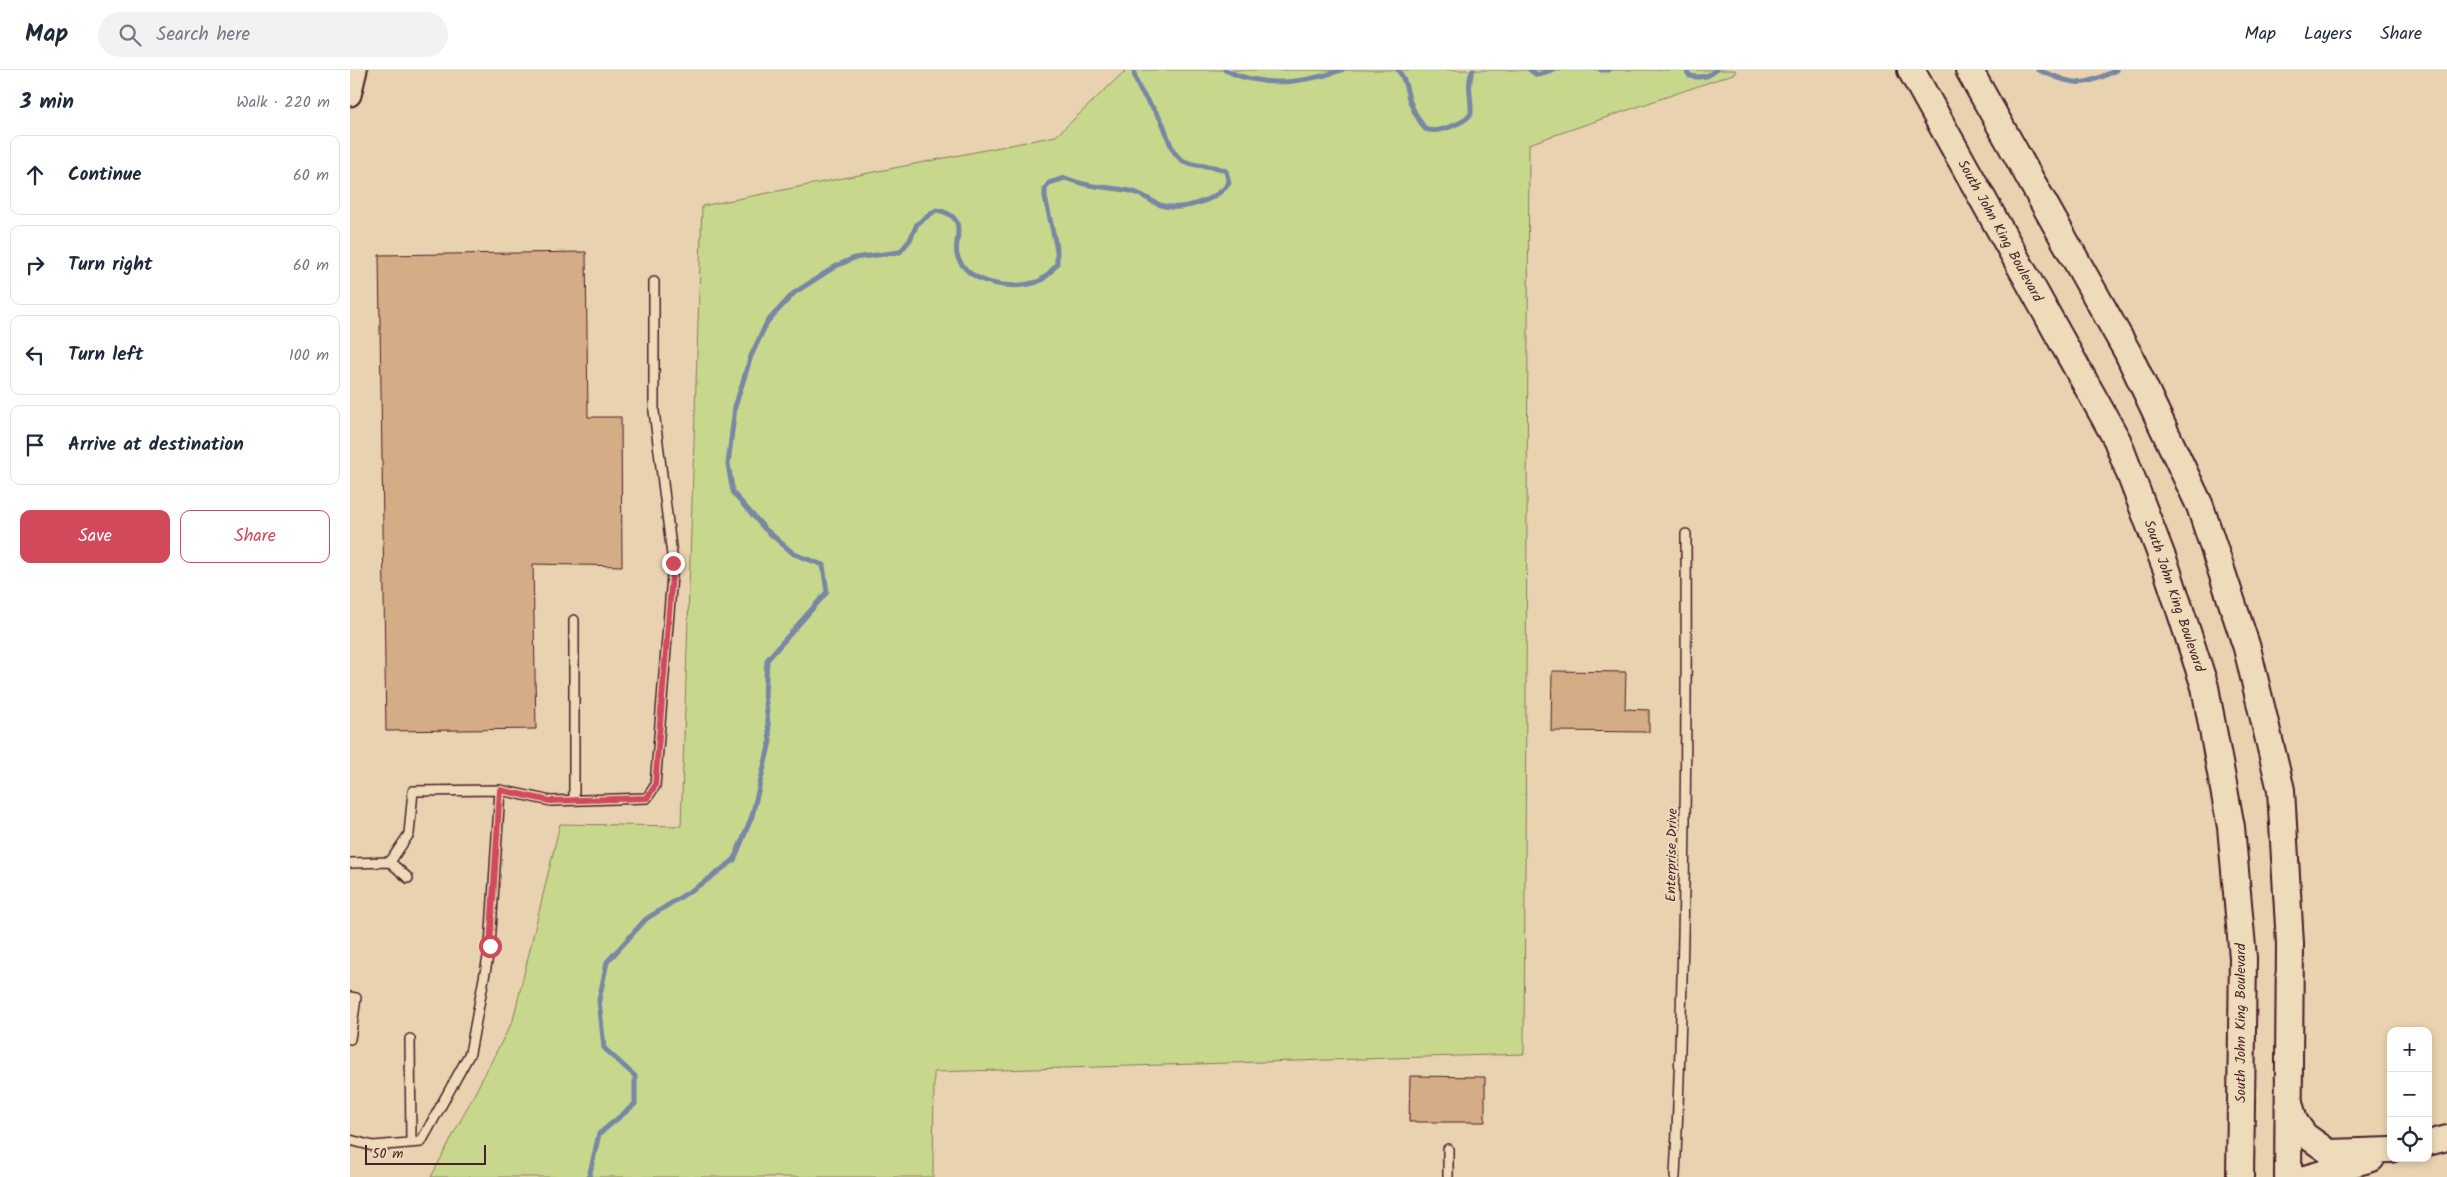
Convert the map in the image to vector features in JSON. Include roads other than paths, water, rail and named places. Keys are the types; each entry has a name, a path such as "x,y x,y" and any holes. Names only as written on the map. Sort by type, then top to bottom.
{"main road":[{"name":"South John King Boulevard","path":"1911,70 2117,440 2166,570 2205,687 2231,827 2243,958 2240,1177"},
{"path":"1970,70 2128,353 2200,506 2247,648 2281,790 2290,944 2288,1177"},
{"path":"2289,1098 2295,1121 2305,1135 2329,1152 2387,1152"},
{"path":"2432,1143 2447,1138"},
{"path":"2308,1177 2387,1153"},
{"path":"2370,1177 2388,1162"}],"street":[{"path":"350,95 356,70"}],"lane":[{"path":"390,862 409,834 413,791 500,790 550,801 647,798 655,786 673,563 654,411 654,282"},
{"name":"Enterprise Drive","path":"1675,1177 1682,1039 1687,785 1686,534"},
{"path":"574,620 574,800"},
{"path":"350,1140 373,1146 421,1142 470,1053 490,946 500,790"},
{"path":"350,863 390,862 408,878"},
{"path":"350,997 356,998 350,1039"},
{"path":"410,1039 411,1142"},
{"path":"1448,1149 1448,1177"}],"waterway":[{"path":"589,1177 599,1134 635,1104 635,1076 604,1048 599,1000 607,962 646,919 703,883 734,860 752,816 770,742 765,694 767,660 827,592 823,565 794,554 765,529 733,493 728,464 735,407 751,356 767,322 794,293 836,266 854,258 900,252 910,240 917,224 936,210 948,214 957,223 957,254 964,267 982,280 1004,285 1016,285 1040,281 1057,264 1057,250 1045,197 1045,189 1049,183 1065,178 1090,185 1134,192 1158,204 1176,207 1196,204 1215,195 1229,183 1226,171 1215,167 1188,163 1174,152 1161,120 1137,84 1134,70"},
{"path":"1225,70 1253,79 1283,82 1313,78 1342,70"},
{"path":"1398,70 1405,82 1409,100 1415,114 1425,129 1430,130 1450,127 1471,114 1470,80 1473,70"},
{"path":"1530,70 1537,75 1552,70"},
{"path":"1601,70 1609,70"},
{"path":"1686,70 1690,76 1697,77 1707,76 1716,70"},
{"path":"2038,70 2060,79 2077,82 2094,80 2116,70"}]}
